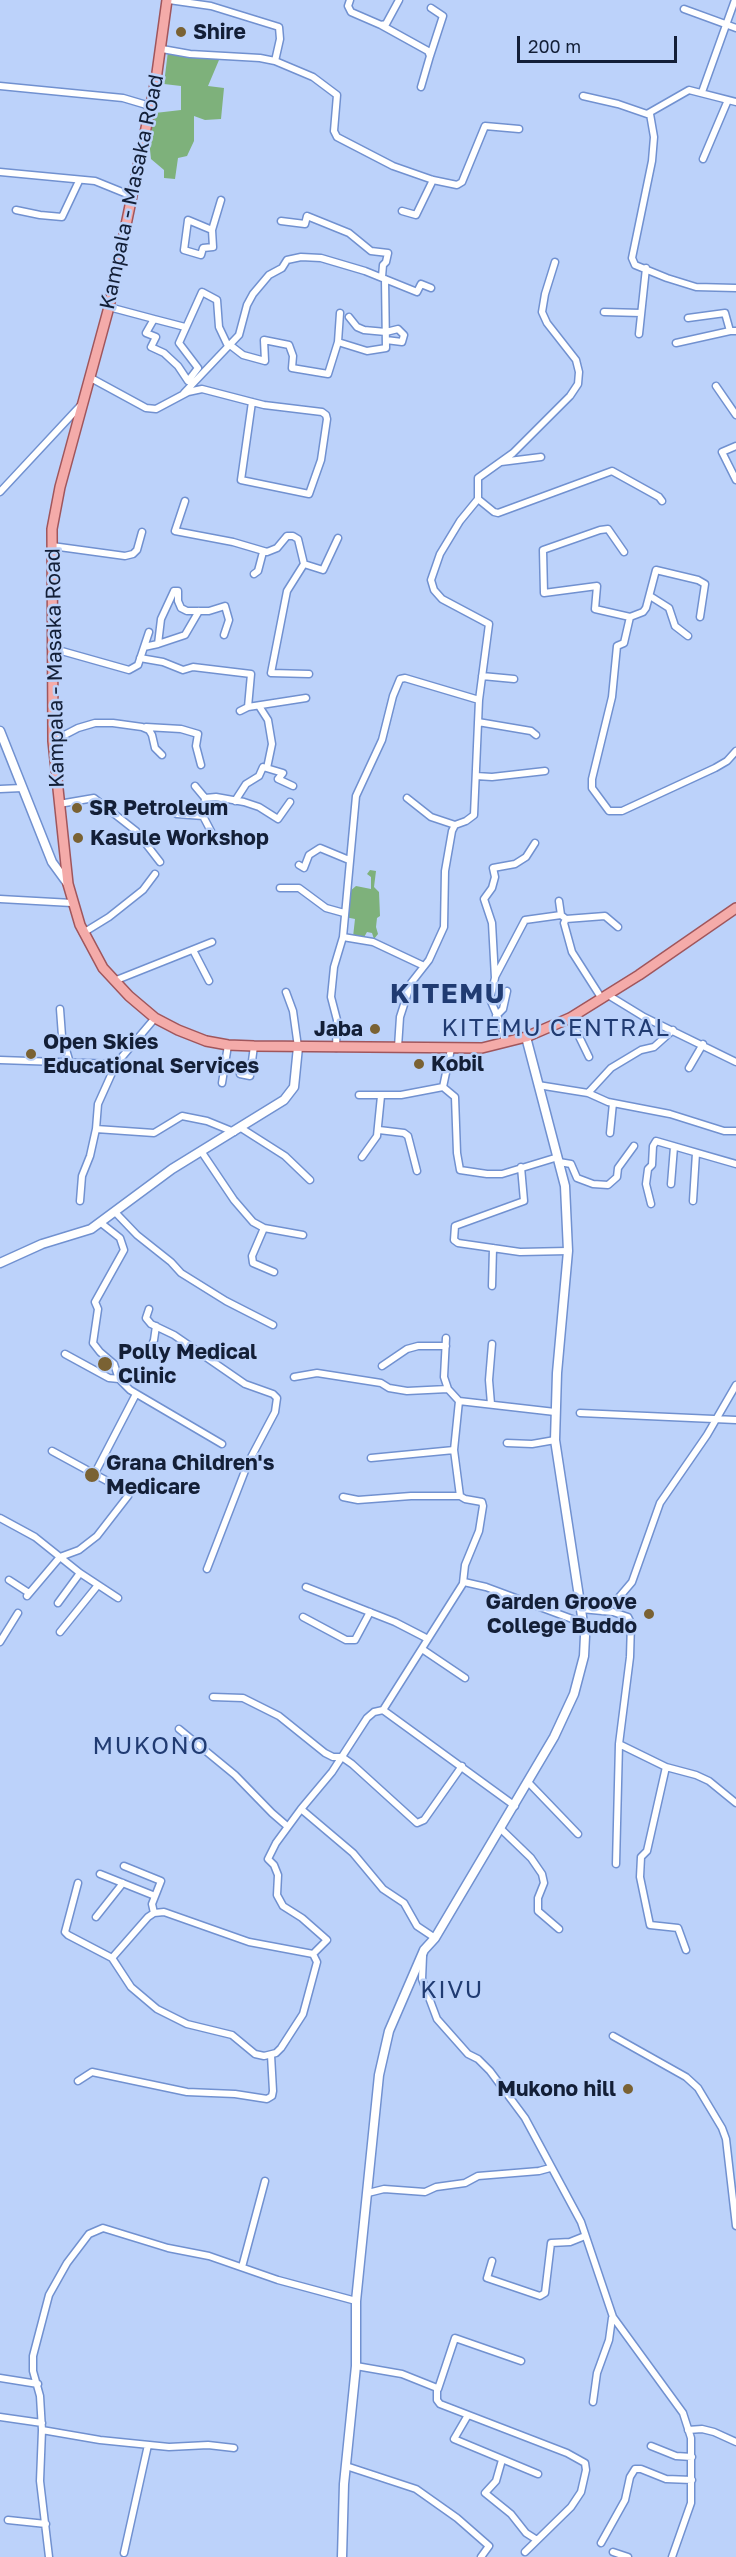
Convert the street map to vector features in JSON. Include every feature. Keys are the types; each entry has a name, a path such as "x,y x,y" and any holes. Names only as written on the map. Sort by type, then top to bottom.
{"main road":[{"name":"Kampala - Masaka Road","path":"168,0 162,49 109,307 60,487 52,529 53,741 68,884 83,933 103,968 114,982 155,1018 206,1041 254,1046 482,1048 526,1037 570,1018 605,997 736,908"}],"street":[{"path":"168,0 219,8 279,27 280,39 275,61"},
{"path":"350,0 348,6 351,12 428,51 430,56"},
{"path":"381,26 386,24 399,0"},
{"path":"702,92 735,0"},
{"path":"421,87 443,16 431,8"},
{"path":"684,9 736,28"},
{"path":"162,49 190,54 229,55 275,61 313,77 337,94 334,131 341,140 393,166 432,180 457,185 462,182 485,126 519,129"},
{"path":"0,86 123,98 150,106"},
{"path":"582,96 650,114 689,90 736,102"},
{"path":"703,159 728,100"},
{"path":"650,114 654,137 652,161 632,258 635,265 660,276 696,287 736,288"},
{"path":"0,172 95,181 132,196"},
{"path":"402,210 416,215 432,180"},
{"path":"16,210 62,217 79,181"},
{"path":"212,230 188,220 184,250 201,255 203,248 213,247 212,230 221,200"},
{"path":"281,221 305,224 307,216 349,233 371,251 388,253 384,278 387,350 367,351 338,342"},
{"path":"182,395 239,335 246,305 253,294 269,275 282,268 287,260 301,257 321,258 384,278 417,292 421,284 431,288"},
{"path":"407,798 431,817 455,825 466,821 474,814 479,700 489,624 442,599 434,590 432,580 440,554 460,521 478,499 478,478 501,462 559,408 578,384 579,372 576,360 547,323 542,312 555,262"},
{"path":"639,334 646,268"},
{"path":"154,319 146,333 156,337 152,347 164,353 178,366 188,381 198,368 179,343 202,292 217,300 219,327 229,345 243,355 265,361 264,340 289,345 293,356 292,368 328,374 338,342 340,313"},
{"path":"109,307 185,327"},
{"path":"604,312 641,313"},
{"path":"676,344 733,331 725,313 688,318"},
{"path":"349,317 357,327 386,332 398,329 404,336 402,342 386,340"},
{"path":"89,377 146,408 156,409 182,395 202,390 252,402 326,415 321,460 309,494 241,480 252,402"},
{"path":"716,386 736,415"},
{"path":"0,492 82,405"},
{"path":"736,446 722,452 736,480"},
{"path":"501,462 541,457"},
{"path":"478,499 498,513 612,471 659,497 662,501"},
{"path":"185,501 175,531 263,552 273,551 287,536 298,539 304,564 287,591 271,674 309,674"},
{"path":"624,552 608,529 543,550 544,593 597,586 599,589 596,609 630,617 643,612 650,596 656,570 659,569 705,584 700,617"},
{"path":"52,546 125,556 137,550 141,532"},
{"path":"304,564 323,570 338,538"},
{"path":"254,574 258,571 263,552"},
{"path":"158,644 161,619 174,591 178,591 181,609 187,611 208,611 225,606 229,620 224,635"},
{"path":"650,596 669,608 675,626 688,636"},
{"path":"144,647 185,634 199,611"},
{"path":"630,617 624,643 617,646 616,650 610,707 592,779 592,788 606,809 614,812 622,811 727,761 736,751"},
{"path":"51,648 123,670 133,669 140,658 148,632"},
{"path":"140,658 183,670 194,667 251,675 248,707"},
{"path":"482,676 514,679"},
{"path":"336,1048 337,1020 331,998 334,967 343,937 356,796 382,740 393,696 400,679 405,678 479,700"},
{"path":"240,711 248,707 306,698"},
{"path":"259,706 268,720 272,744 267,768"},
{"path":"478,722 531,731 536,735"},
{"path":"53,741 78,728 95,723 181,729 198,734 196,746 201,765"},
{"path":"142,727 152,735 155,748 162,755"},
{"path":"0,731 52,862 68,884"},
{"path":"235,801 246,784 259,776 263,767 282,773 278,779 293,786"},
{"path":"476,776 492,777 544,771"},
{"path":"195,786 205,798 203,816 216,839"},
{"path":"0,789 22,788"},
{"path":"205,798 216,797 259,807 278,819 290,802"},
{"path":"59,804 94,798 136,831 160,862"},
{"path":"170,810 177,814 203,816"},
{"path":"398,1047 400,1017 411,983 436,948 444,927 445,871 455,825"},
{"path":"495,978 492,923 484,899 492,888 495,878 493,868 515,864 526,857 535,843"},
{"path":"299,865 304,868 309,855 320,848 349,860"},
{"path":"83,933 109,917 143,890 155,874"},
{"path":"280,888 305,890 326,908 344,913"},
{"path":"0,899 72,903"},
{"path":"559,901 564,917 565,932 572,952 605,997 736,1062"},
{"path":"505,1044 502,1027 490,999 495,978 525,920 605,916 618,927"},
{"path":"343,937 374,942 424,966"},
{"path":"114,982 212,942"},
{"path":"193,950 209,981"},
{"path":"496,1016 503,1009 507,991"},
{"path":"0,1263 42,1244 91,1229 172,1168 284,1100 294,1087 298,1047 293,1011 286,992"},
{"path":"60,1009 62,1036 70,1064"},
{"path":"80,1201 82,1176 90,1156 96,1129 98,1104 116,1064 155,1018"},
{"path":"570,1018 589,1057"},
{"path":"588,1093 611,1068 641,1050 654,1047 674,1030"},
{"path":"342,2557 346,2466 356,2366 356,2301 379,2075 389,2031 424,1950 435,1938 554,1737 574,1694 584,1656 585,1636 555,1440 555,1412 568,1251 565,1186 526,1037"},
{"path":"689,1068 703,1044"},
{"path":"222,1083 228,1045"},
{"path":"240,1074 250,1076 254,1046"},
{"path":"443,1087 451,1049"},
{"path":"0,1060 116,1064"},
{"path":"538,1085 588,1093 613,1103 670,1114 724,1131 736,1131"},
{"path":"359,1095 381,1096 443,1087"},
{"path":"443,1087 455,1097 456,1153 459,1170 494,1174 558,1160 571,1164 577,1178 593,1184 608,1185 617,1178 618,1168 634,1146"},
{"path":"362,1157 379,1130 381,1096"},
{"path":"610,1133 613,1103"},
{"path":"96,1129 154,1133 182,1116 207,1121 237,1130 285,1156 310,1180"},
{"path":"379,1130 404,1133 408,1136 417,1171"},
{"path":"651,1204 646,1184 648,1169 652,1165 653,1146 656,1142 736,1164"},
{"path":"671,1184 674,1148"},
{"path":"201,1151 253,1222 264,1228 303,1235"},
{"path":"693,1201 696,1154"},
{"path":"521,1167 524,1201 455,1226 456,1243 520,1252 568,1251"},
{"path":"115,1212 137,1235 181,1273 226,1301 273,1325"},
{"path":"100,1223 120,1238 124,1250 95,1302 98,1309 93,1343 114,1364 119,1379"},
{"path":"264,1228 252,1256 253,1263 274,1272"},
{"path":"492,1286 493,1248"},
{"path":"149,1309 146,1318 156,1326 174,1335 245,1384 273,1394 277,1398 275,1412 248,1463 207,1569"},
{"path":"148,1355 154,1341 156,1326"},
{"path":"446,1338 444,1383 459,1401 555,1412"},
{"path":"491,1404 489,1380 492,1344"},
{"path":"382,1366 407,1349 418,1346 446,1346"},
{"path":"65,1354 103,1375 119,1379 136,1394 222,1444"},
{"path":"294,1377 317,1373 381,1383 389,1388 448,1389"},
{"path":"601,1612 615,1602 632,1582 660,1503 736,1385"},
{"path":"95,1473 136,1394"},
{"path":"459,1401 454,1450 460,1496"},
{"path":"580,1413 736,1420"},
{"path":"507,1443 532,1444 555,1440"},
{"path":"371,1458 454,1450"},
{"path":"9,1580 28,1595 60,1557 79,1550 97,1536 129,1496 124,1490 95,1473 52,1451"},
{"path":"313,1954 326,1938 302,1917 283,1906 277,1895 278,1875 274,1864 268,1859 287,1826 342,1757 367,1718 374,1712 382,1710 463,1583 465,1565 479,1531 483,1506 482,1502 465,1500 460,1496 411,1496 358,1500 343,1497"},
{"path":"0,1518 35,1538 80,1573 118,1598"},
{"path":"58,1603 80,1573"},
{"path":"463,1583 467,1581 486,1587 583,1623"},
{"path":"60,1632 98,1585"},
{"path":"306,1587 370,1612 428,1639"},
{"path":"581,1609 625,1616 631,1623 629,1666 619,1744 616,1864"},
{"path":"0,1641 18,1612"},
{"path":"303,1617 345,1640 354,1640 370,1612"},
{"path":"422,1649 465,1678"},
{"path":"213,1697 235,1697 251,1701 279,1716 325,1753 333,1757 342,1757 417,1823 424,1820 462,1766"},
{"path":"382,1710 515,1806"},
{"path":"179,1729 235,1775 287,1826"},
{"path":"619,1744 666,1767 696,1775 736,1803"},
{"path":"666,1767 647,1851 641,1857 640,1877 650,1926 678,1928 686,1950"},
{"path":"528,1782 578,1834"},
{"path":"301,1809 353,1853 383,1889 404,1903 417,1926 435,1938"},
{"path":"501,1829 531,1858 542,1874 544,1883 538,1899 538,1911 559,1929"},
{"path":"124,1866 161,1881 152,1905 154,1912"},
{"path":"100,1874 155,1896"},
{"path":"78,1883 65,1932 80,1943 112,1958 130,1987 157,2009 187,2024 232,2035 255,2054 271,2055 281,2048 303,2014 317,1962 313,1954"},
{"path":"96,1917 123,1883"},
{"path":"112,1958 136,1928 154,1912 176,1915 249,1942 313,1954"},
{"path":"424,1950 422,1979 437,2019 468,2054 478,2059 490,2071 525,2118 550,2168 567,2194 585,2236 612,2317 676,2401 688,2430 692,2457 691,2503 687,2521 672,2557"},
{"path":"613,2036 686,2077 698,2088 726,2139 736,2226"},
{"path":"78,2081 92,2072 187,2092 235,2094 267,2099 272,2096 273,2091 271,2055"},
{"path":"368,2193 384,2189 424,2192 436,2187 465,2183 478,2176 550,2168"},
{"path":"242,2267 265,2181"},
{"path":"49,2557 40,2481 42,2427 38,2384 33,2371 33,2356 49,2295 67,2263 89,2234 103,2228 242,2267 319,2293 356,2301"},
{"path":"492,2261 487,2278 540,2296 545,2293 551,2243 570,2242 585,2236"},
{"path":"593,2402 597,2373 609,2340 612,2317"},
{"path":"521,2361 455,2338 438,2389 439,2403 567,2453 586,2464 581,2492 571,2507 525,2552"},
{"path":"356,2366 402,2374 438,2389"},
{"path":"0,2378 38,2384"},
{"path":"468,2415 454,2439 538,2474"},
{"path":"0,2417 42,2427 148,2445 169,2447 208,2445 234,2448"},
{"path":"688,2430 702,2429 736,2442"},
{"path":"124,2553 148,2445"},
{"path":"651,2446 676,2456 692,2457"},
{"path":"502,2460 496,2481 485,2493 511,2514 526,2533 537,2540"},
{"path":"346,2466 416,2489 457,2518 489,2546 481,2557"},
{"path":"601,2543 625,2500 630,2477 635,2469 641,2469 666,2479 692,2480"},
{"path":"8,2520 46,2524"},
{"path":"613,2552 628,2557"}],"green space":[{"path":"168,51 201,54 219,60 208,86 224,88 221,119 205,120 194,116 194,141 187,156 178,158 175,179 164,178 164,170 151,159 149,140 155,113 181,110 181,86 164,84"},
{"path":"370,870 376,871 374,887 379,892 380,916 377,918 376,927 378,934 374,939 372,933 367,932 363,939 353,937 355,919 345,917 349,892 356,886 371,889 371,877 367,874"}],"place":[{"name":"Shire","path":"181,32"},
{"name":"SR Petroleum","path":"77,808"},
{"name":"Kasule Workshop","path":"78,838"},
{"name":"Jaba","path":"375,1029"},
{"name":"Open Skies Educational Services","path":"31,1054"},
{"name":"Kobil","path":"419,1064"},
{"name":"Polly Medical Clinic","path":"105,1364"},
{"name":"Grana Children's Medicare","path":"92,1475"},
{"name":"Garden Groove College Buddo","path":"649,1614"},
{"name":"Mukono hill","path":"628,2089"}],"district":[{"name":"KITEMU","path":"448,994"},
{"name":"KITEMU CENTRAL","path":"556,1028"},
{"name":"MUKONO","path":"151,1746"},
{"name":"KIVU","path":"452,1990"}]}
